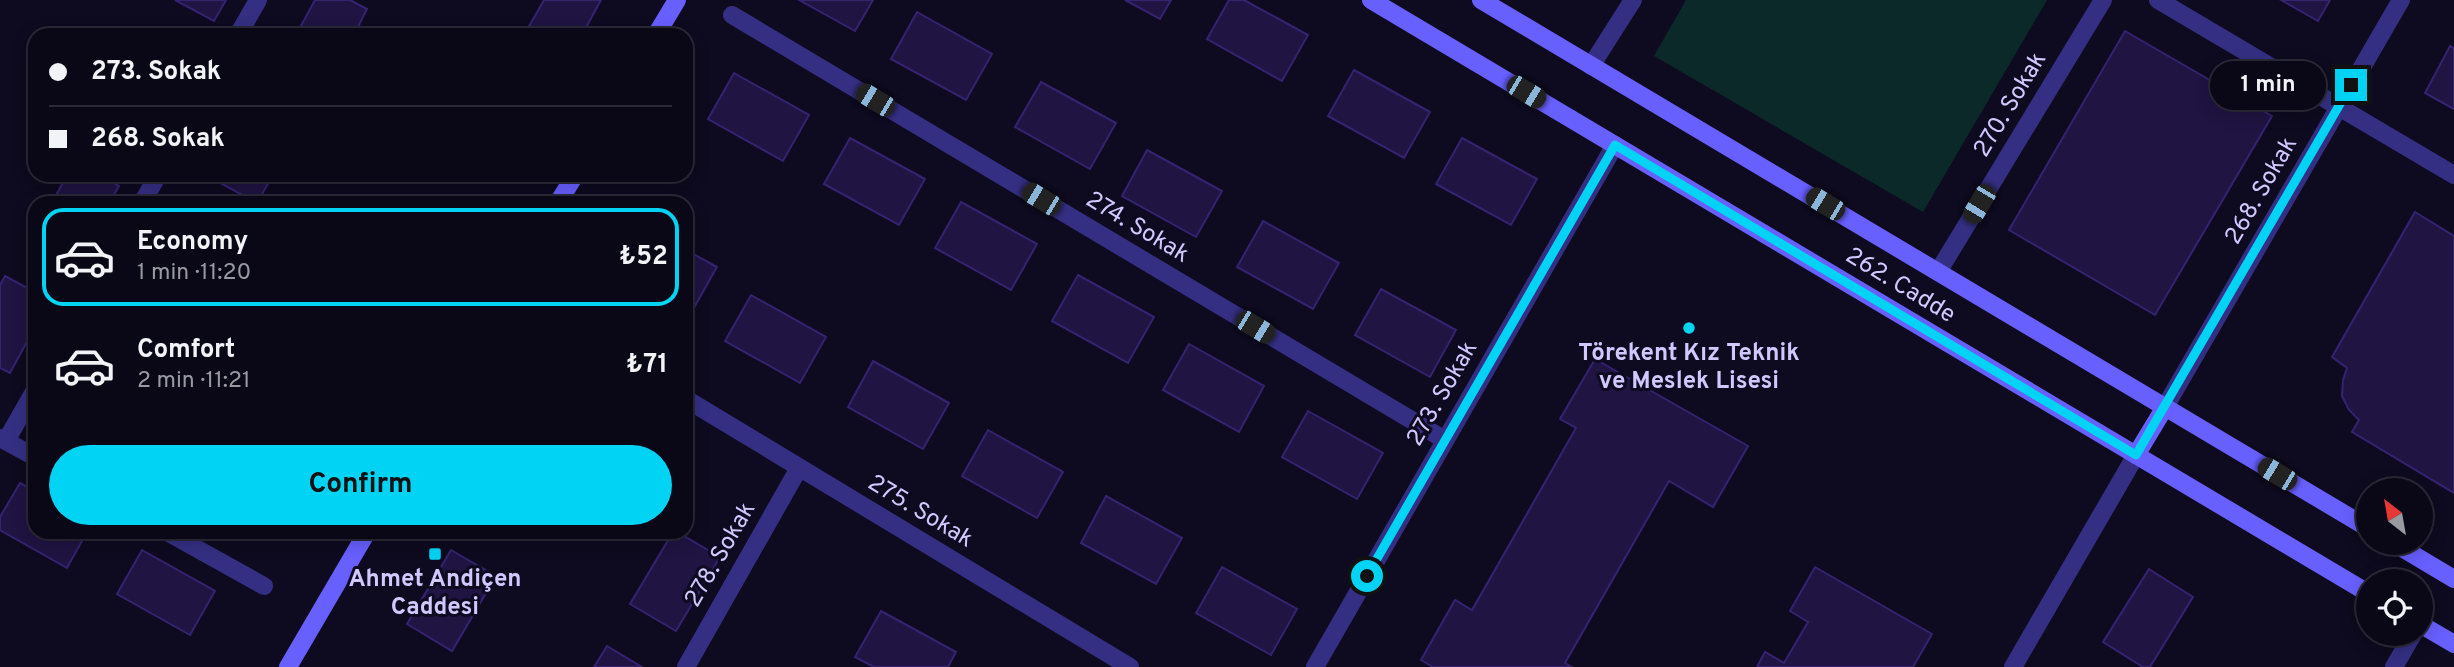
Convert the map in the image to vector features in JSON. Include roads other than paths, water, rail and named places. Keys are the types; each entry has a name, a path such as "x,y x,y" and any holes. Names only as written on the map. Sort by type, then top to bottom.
{"street":[{"path":"242,28 258,0"},
{"path":"660,28 677,0"},
{"name":"262. Cadde","path":"1371,0 2356,586"},
{"name":"262. Cadde","path":"1481,0 2356,521"},
{"path":"1591,66 1633,0"},
{"name":"270. Sokak","path":"1938,272 2104,0"},
{"path":"2158,0 2454,175"},
{"name":"268. Sokak","path":"2165,407 2401,0"},
{"name":"274. Sokak","path":"732,15 1445,440"},
{"name":"273. Sokak","path":"1315,667 1615,145"},
{"path":"28,401 3,439 28,453"},
{"name":"275. Sokak","path":"693,403 1130,667"},
{"path":"2013,667 2165,407"},
{"name":"278. Sokak","path":"686,667 799,468"},
{"path":"180,539 264,586"},
{"path":"288,667 363,539"},
{"path":"2416,555 2452,574"},
{"path":"2433,632 2454,644"},
{"path":"2394,667 2406,646"}],"place":[{"name":"Törekent Kız Teknik ve Meslek Lisesi","path":"1689,328"},
{"name":"Ahmet Andiçen Caddesi","path":"435,554"}]}
